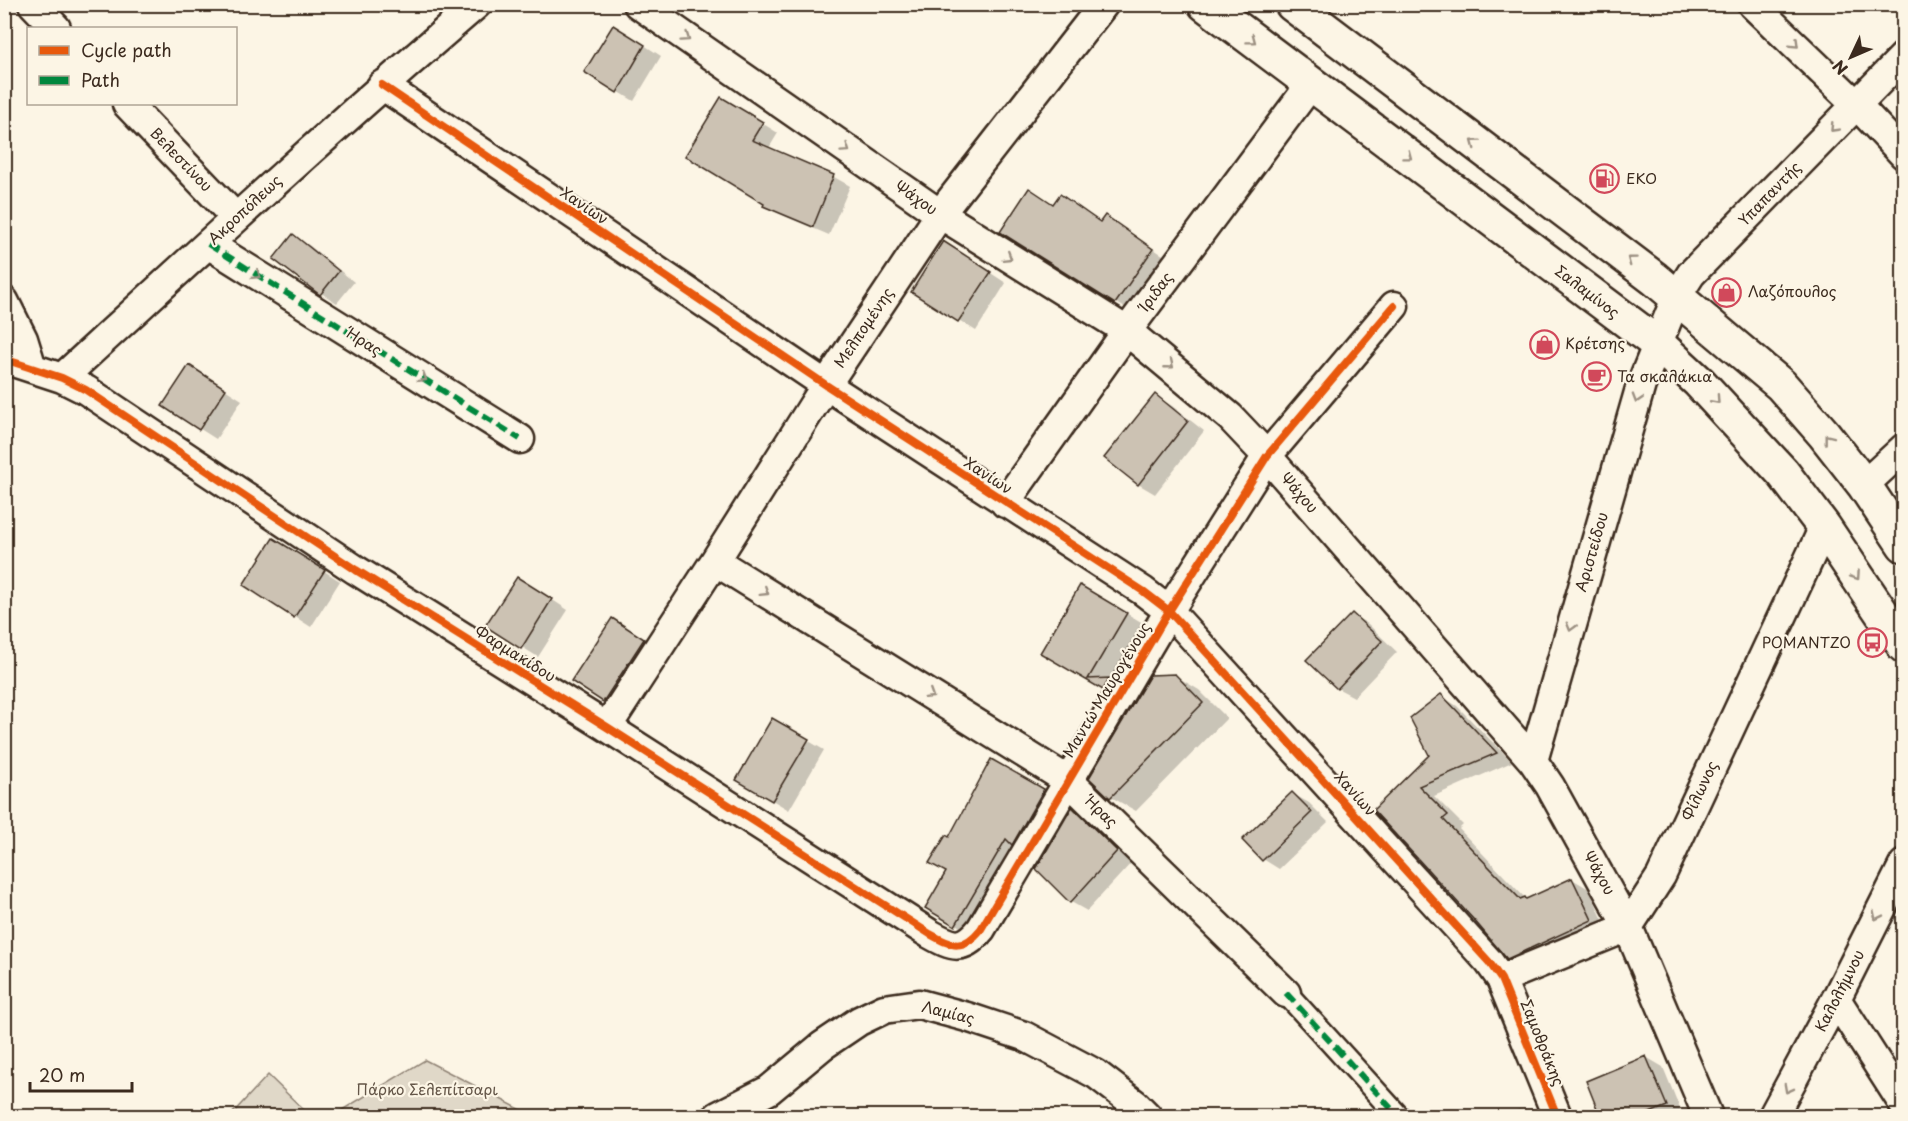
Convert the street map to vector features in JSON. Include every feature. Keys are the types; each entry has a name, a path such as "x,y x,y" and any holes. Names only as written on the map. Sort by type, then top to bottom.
{"main road":[{"name":"Σαλαμίνος","path":"1205,4 1659,345 1699,382 1783,473 1824,527 1904,646"},
{"path":"1292,4 1677,296 1781,385 1864,485 1904,545"}],"street":[{"path":"33,4 55,27"},
{"name":"Ακροπόλεως","path":"62,378 235,217 382,85 477,4"},
{"name":"Ψάχου","path":"638,4 940,214 1127,331 1230,417 1267,456 1533,761 1550,786 1628,927 1704,1115"},
{"name":"Μελπομένης","path":"607,727 826,385 940,214 1104,4"},
{"path":"1752,4 1857,105 1904,155"},
{"name":"Υπαπαντής","path":"1659,345 1677,296 1691,274 1904,56"},
{"name":"Ίριδας","path":"1005,503 1127,331 1311,84"},
{"name":"Χανίων","path":"382,85 826,385 1143,591 1169,611 1481,953 1501,979"},
{"name":"Βελεστίνου","path":"128,105 235,217"},
{"name":"Ήρας","path":"208,244 520,439"},
{"path":"4,301 23,339 32,368"},
{"name":"Μαντώ Μαυρογένους","path":"958,946 972,940 981,929 1169,611 1267,456 1394,306"},
{"name":"Αριστείδου","path":"1533,761 1626,432 1641,385 1659,345"},
{"path":"4,359 62,378"},
{"name":"Φαρμακίδου","path":"62,378 86,390 356,570 607,727 930,934 944,942 958,946"},
{"path":"1864,485 1904,448"},
{"name":"Φίλωνος","path":"1628,927 1660,876 1824,527"},
{"name":"Ήρας","path":"715,561 1069,781 1286,993 1398,1116"},
{"name":"Καλολήμνου","path":"1773,1116 1836,999 1904,864"},
{"path":"1501,979 1628,927"},
{"name":"Σαμοθράκης","path":"1501,979 1557,1116"},
{"path":"1836,999 1904,1105"},
{"name":"Λαμίας","path":"718,1116 769,1090 822,1046 859,1021 884,1009 919,1004 1024,1036 1096,1074 1147,1116"}],"green space":[{"name":"Πάρκο Σελεπίτσαρι","path":"425,1060 533,1116 332,1116"},
{"path":"268,1075 310,1116 230,1116"}],"building":[{"path":"613,25 645,45 617,93 584,72"},
{"path":"721,97 763,122 752,140 834,175 813,227 763,206 764,204 685,156"},
{"path":"1029,188 1053,204 1060,194 1100,222 1105,215 1153,249 1115,304 1000,232"},
{"path":"293,234 339,271 320,295 273,259"},
{"path":"943,241 991,272 958,322 911,292"},
{"path":"189,365 226,389 199,430 162,406"},
{"path":"1155,394 1188,421 1138,485 1104,458"},
{"path":"273,538 325,570 294,618 243,585"},
{"path":"517,577 552,599 521,649 485,626"},
{"path":"1080,585 1127,613 1088,679 1110,678 1103,690 1040,653"},
{"path":"1352,613 1382,641 1337,689 1306,660"},
{"path":"612,618 644,639 603,702 571,681"},
{"path":"1175,674 1203,703 1110,798 1089,778 1150,675"},
{"path":"1441,694 1497,753 1419,786 1448,815 1443,819 1520,899 1525,897 1526,899 1572,878 1592,920 1507,959 1373,810 1429,755 1410,718"},
{"path":"772,718 809,739 772,801 736,780"},
{"path":"991,759 1044,789 1012,845 1006,839 955,926 925,908 946,872 929,863 946,835 949,837"},
{"path":"1292,792 1312,812 1262,861 1242,840"},
{"path":"1072,807 1117,851 1070,903 1036,869"},
{"path":"1646,1056 1667,1106 1642,1116 1600,1116 1586,1081"}],"marked path":[{"path":"208,244 520,439"},
{"path":"1286,993 1398,1116"}],"cycle path":[{"path":"382,85 826,385 1143,591 1169,611 1489,962 1501,979 1557,1116"},
{"path":"4,359 62,378 86,390 356,570 607,727 930,934 957,945 969,941 981,929 1169,611 1267,456 1394,306"}],"place":[{"name":"EKO","path":"1605,179"},
{"name":"Λαζόπουλος","path":"1727,292"},
{"name":"Κρέτσης","path":"1544,344"},
{"name":"Τα σκαλάκια","path":"1596,377"},
{"name":"ΡΟΜΑΝΤΖΟ","path":"1872,643"}]}
